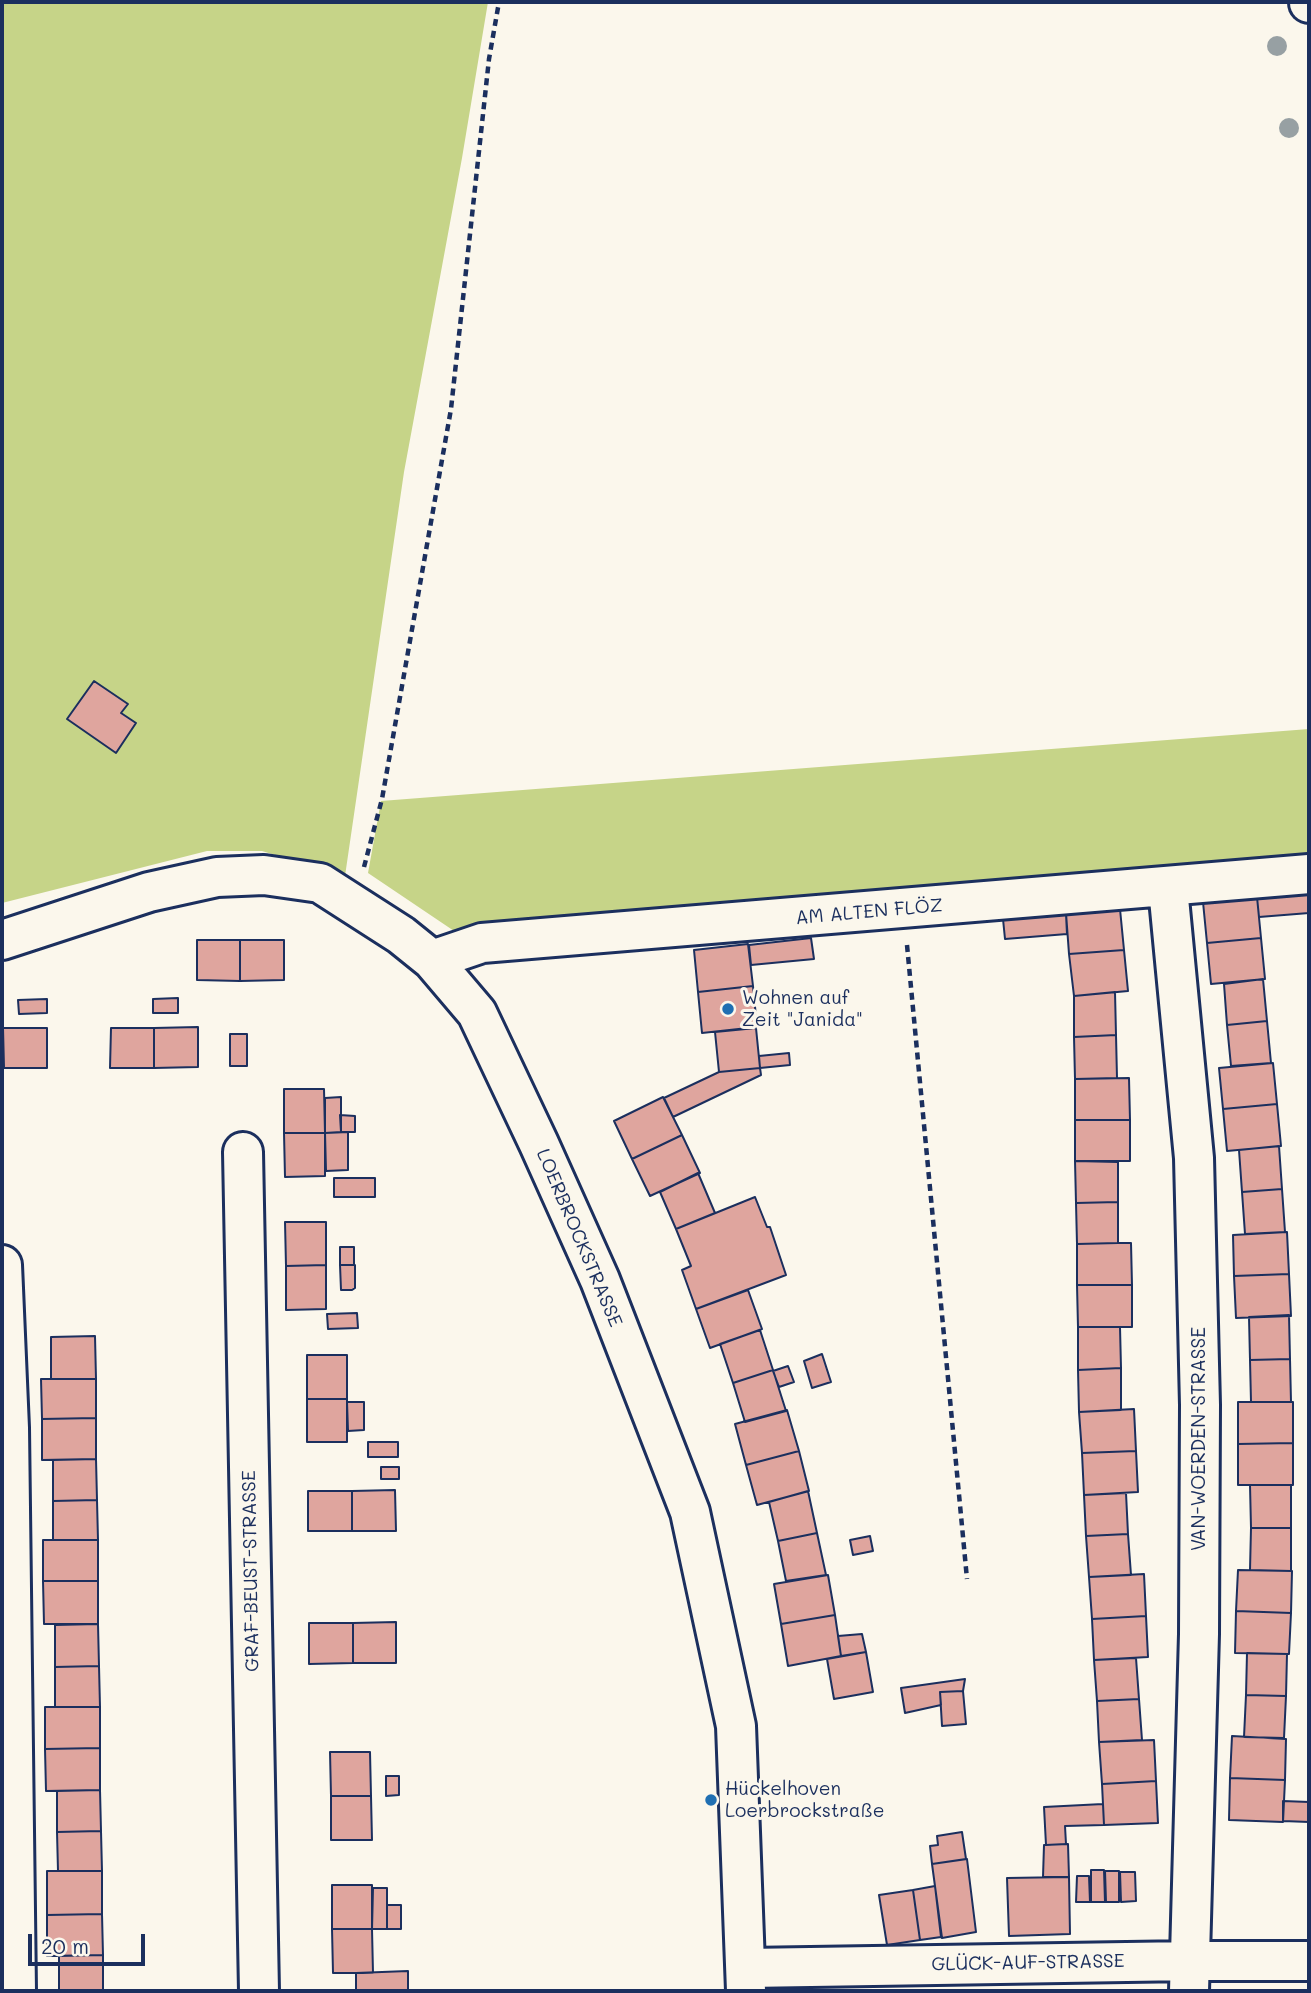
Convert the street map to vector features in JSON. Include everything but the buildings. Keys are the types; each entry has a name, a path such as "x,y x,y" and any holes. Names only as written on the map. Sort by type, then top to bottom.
{"street":[{"name":"AM ALTEN FLÖZ","path":"432,960 482,943 1168,888 1309,874"},
{"name":"LOERBROCKSTRASSE","path":"2,940 149,892 217,877 264,875 320,883 401,935 432,960 477,1013 600,1280 690,1512 736,1726 746,1980"},
{"name":"VAN-WOERDEN-STRASSE","path":"1168,888 1194,1158 1200,1405 1199,1634 1190,1976"},
{"name":"GRAF-BEUST-STRASSE","path":"243,1152 259,1991"},
{"path":"2,1265 9,1428 16,1991"},
{"name":"GLÜCK-AUF-STRASSE","path":"746,1980 1190,1976 1309,1961"}],"path":[{"path":"353,905 383,799 452,409 489,59 499,2"},
{"path":"904,909 967,1578"}],"green space":[{"path":"2,2 488,2 404,472 345,876 262,851 207,851 2,903"},
{"path":"1309,729 1309,860 463,937 368,873 381,801"}],"place":[{"name":"Wohnen auf Zeit \"Janida\"","path":"728,1009"},
{"name":"Hückelhoven Loerbrockstraße","path":"711,1800"}]}
